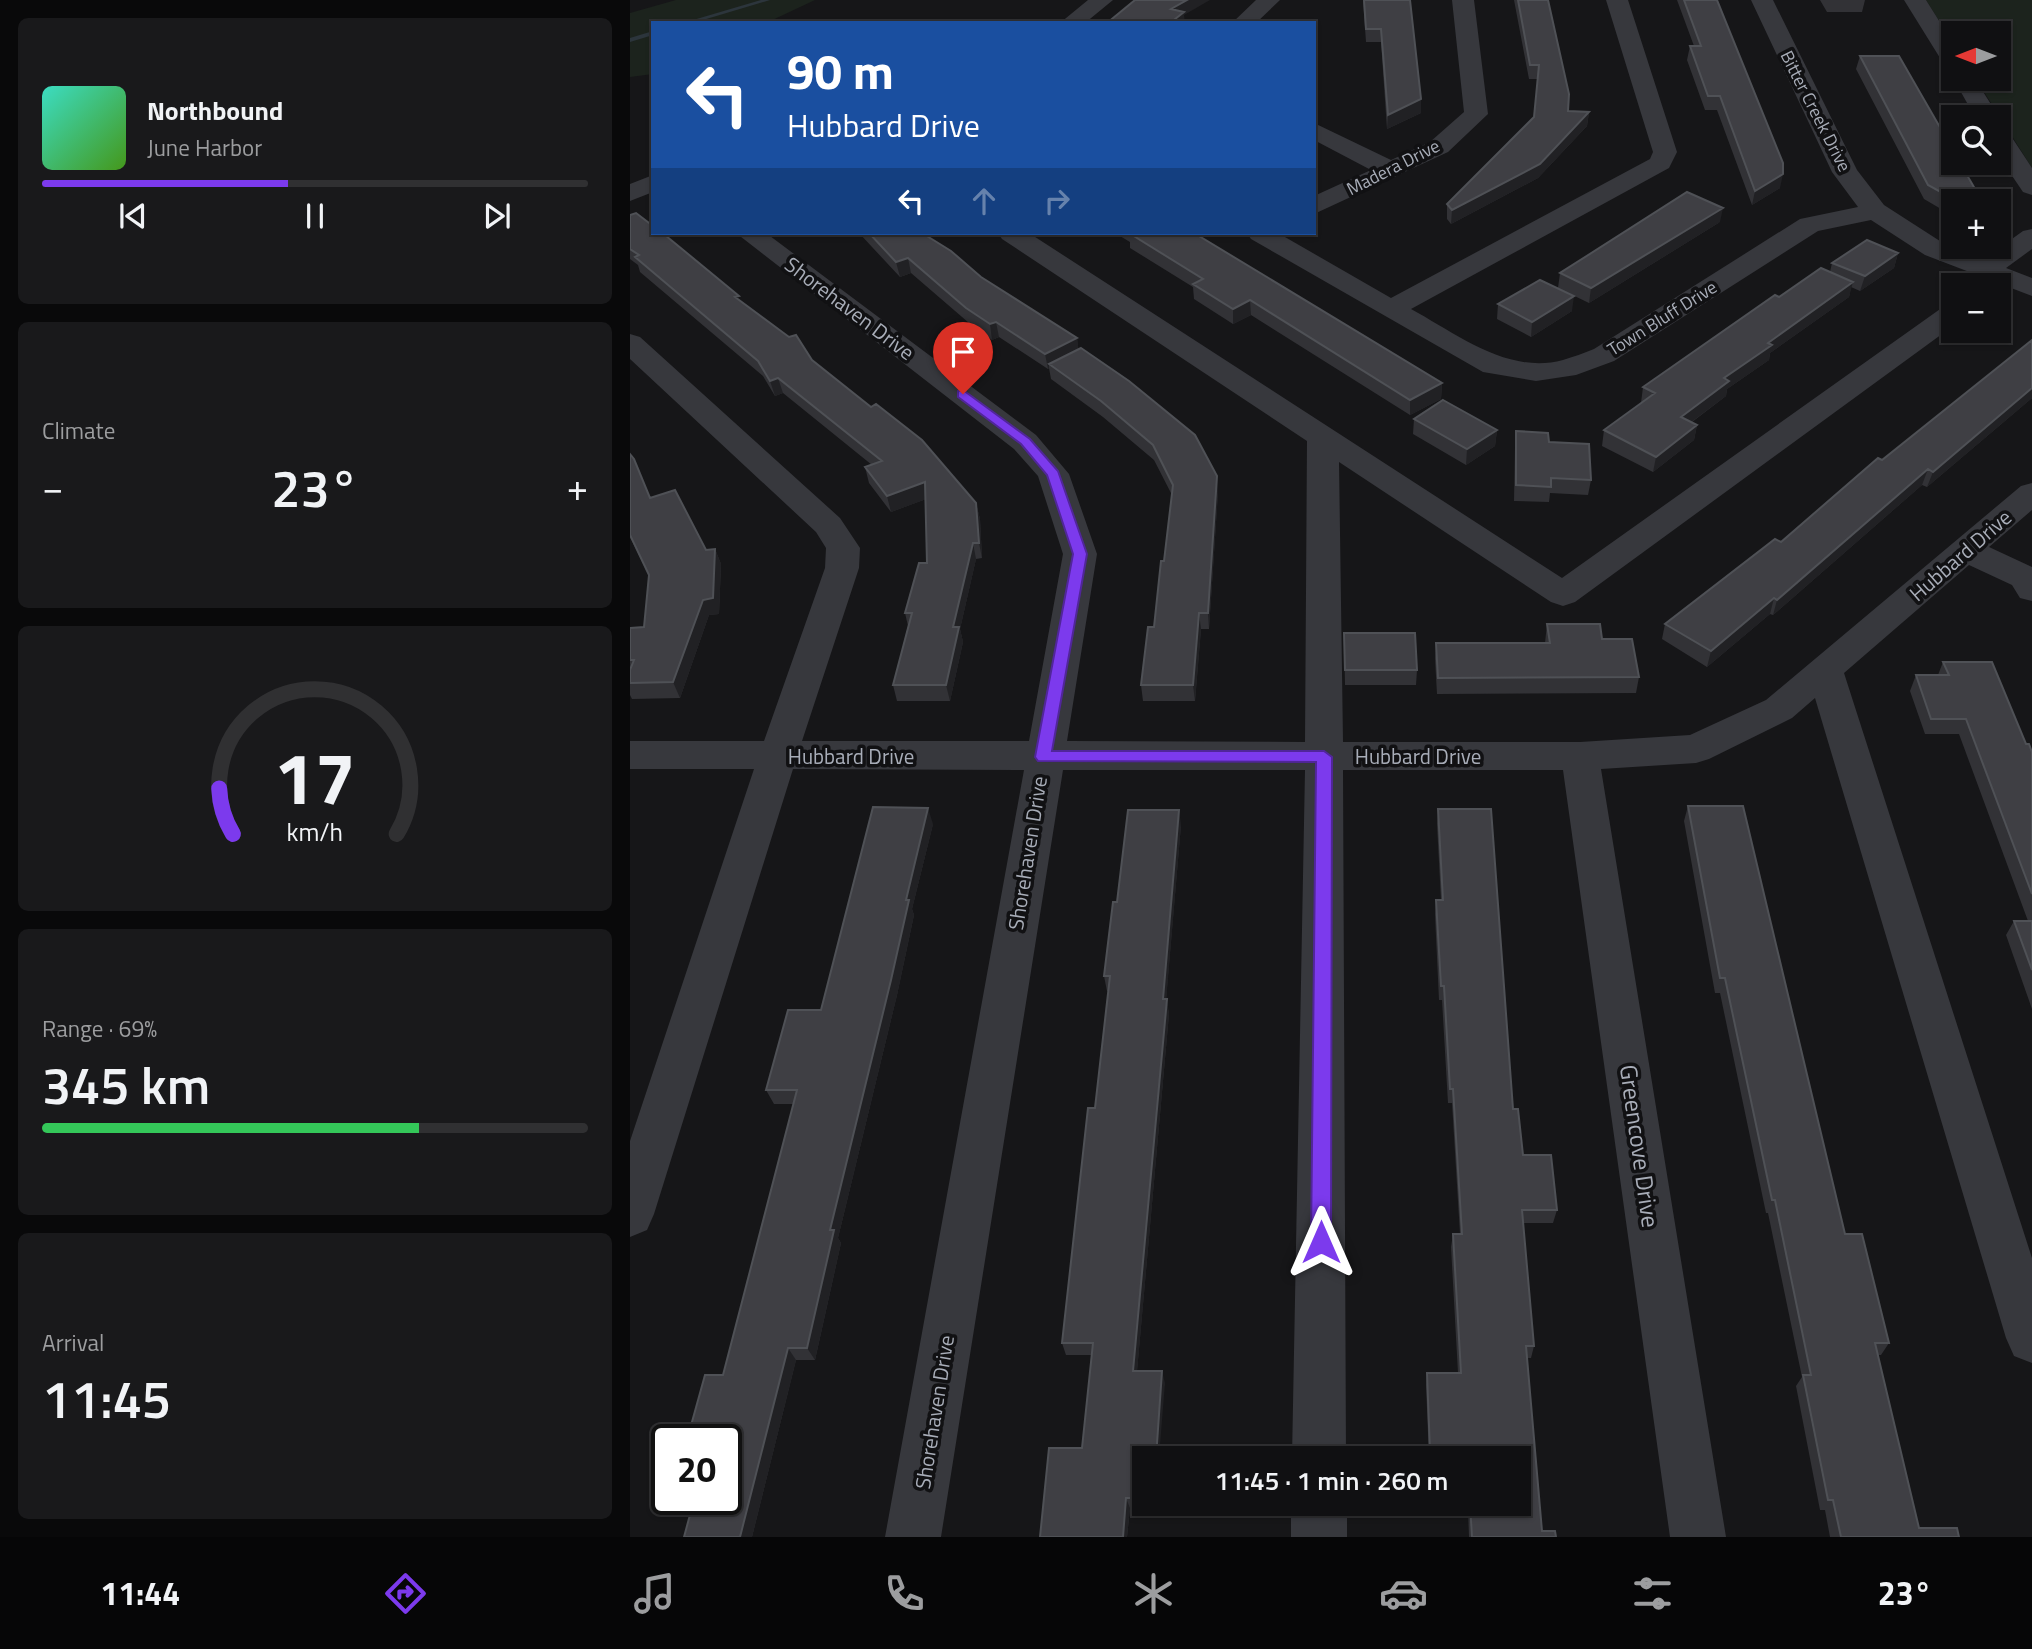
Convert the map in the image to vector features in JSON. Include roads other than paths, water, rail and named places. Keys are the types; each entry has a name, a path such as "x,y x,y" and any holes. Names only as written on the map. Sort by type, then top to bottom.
{"street":[{"path":"1074,21 1102,0"},
{"path":"1245,21 1269,0"},
{"name":"Madera Drive","path":"1316,205 1439,147 1476,114 1463,0"},
{"path":"1391,310 1660,163 1665,152 1617,0"},
{"name":"Bitter Creek Drive","path":"1762,0 1845,172 1875,211 1934,249 1985,273"},
{"path":"1915,0 1941,42"},
{"path":"1316,131 1391,170"},
{"path":"2011,155 2032,187"},
{"path":"630,193 651,184"},
{"name":"Town Bluff Drive","path":"1263,235 1493,366 1536,372 1566,369 1604,355 1809,225 1875,211"},
{"name":"Shorehaven Drive","path":"752,235 1026,442 1053,474 1080,554 1043,757 913,1537"},
{"path":"1014,235 1563,594 1941,322"},
{"path":"1997,273 2032,237"},
{"name":"Bitter Creek Drive","path":"2011,282 2032,288"},
{"path":"630,343 828,525 844,548 842,568 778,756 630,1214"},
{"path":"1319,1446 1324,757 1323,437"},
{"name":"Hubbard Drive","path":"630,755 1580,756 1696,749 1779,709 2032,493"},
{"path":"1967,550 2024,577 2032,590"},
{"path":"1825,670 2032,1339"},
{"name":"Greencove Drive","path":"1580,756 1698,1537"},
{"path":"1319,1516 1319,1537"}],"waterway":[{"path":"693,21 767,0"},
{"path":"630,40 651,34"}]}
